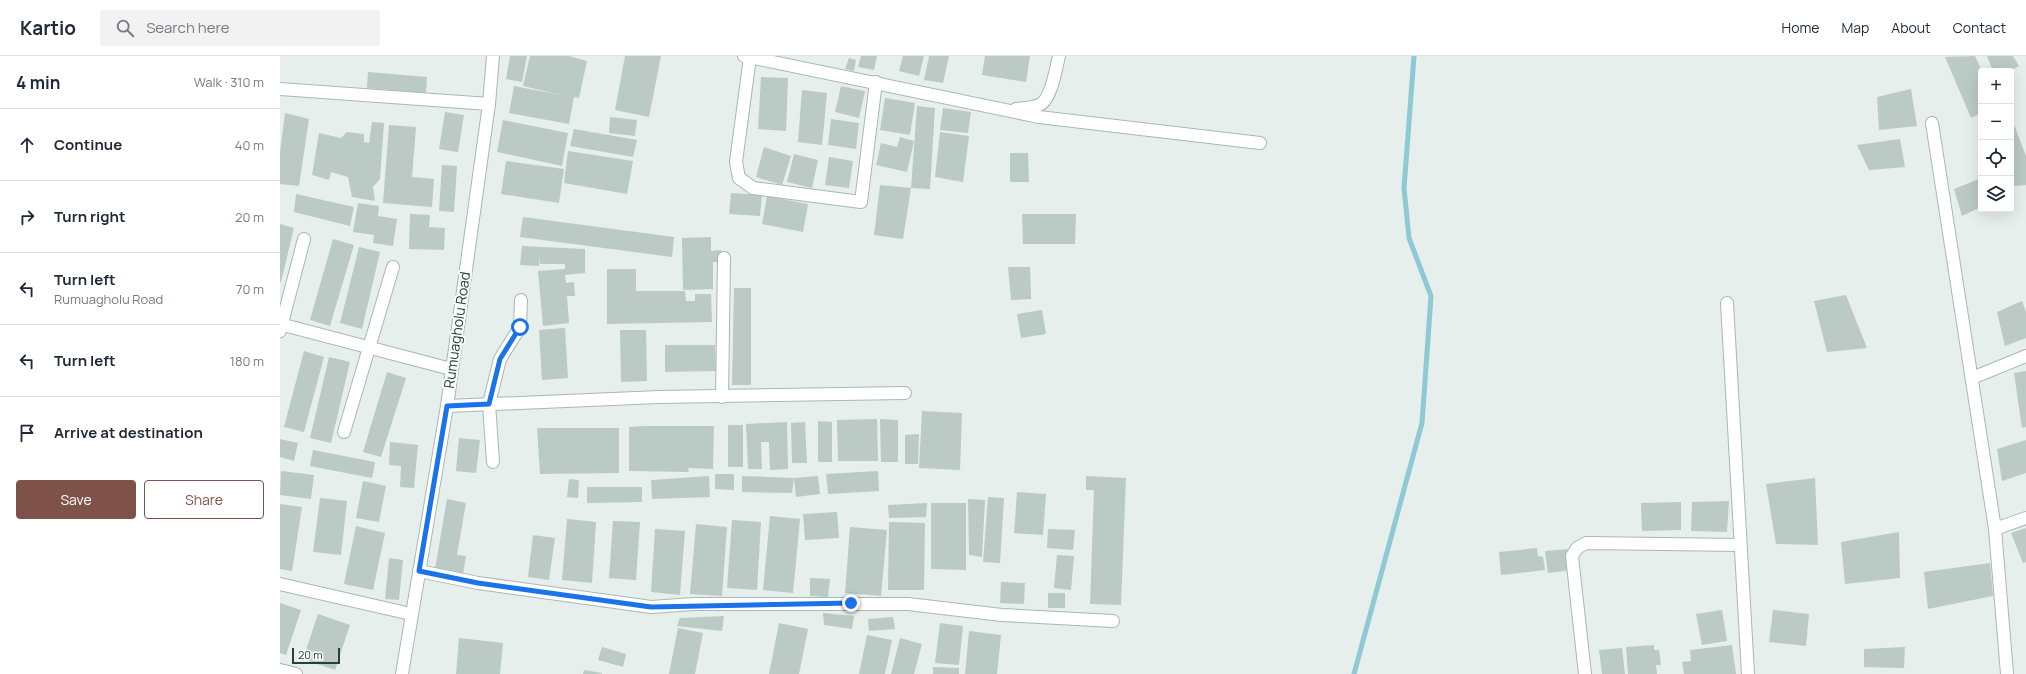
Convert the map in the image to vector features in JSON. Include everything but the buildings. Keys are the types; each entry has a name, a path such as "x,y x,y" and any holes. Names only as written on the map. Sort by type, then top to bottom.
{"street":[{"name":"Rumuagholu Road","path":"402,674 447,406 489,104 493,56"},
{"path":"1009,110 1040,105 1045,101 1051,90 1059,56"},
{"path":"876,82 861,202 753,188 739,178 736,162 747,57 876,82 1039,116 1260,143"},
{"path":"280,89 489,104"},
{"path":"1932,123 1995,529 2007,674"},
{"path":"304,239 281,327 451,369"},
{"path":"722,397 724,258"},
{"path":"344,432 393,267"},
{"path":"493,462 489,404 500,359 520,327 521,300"},
{"path":"1727,302 1748,674"},
{"path":"1972,378 2026,356"},
{"path":"447,406 905,392"},
{"path":"1995,529 2026,518"},
{"path":"1585,674 1572,556 1577,548 1586,543 1740,545"},
{"path":"419,571 478,583 651,607 708,604 908,604 1002,615 1113,621"},
{"path":"280,584 411,614"},
{"path":"280,670 296,674"}],"waterway":[{"path":"1354,674 1422,423 1431,296 1409,238 1404,188 1414,56"}],"route":[{"path":"520,327 500,359 489,404 447,406 419,571 478,583 651,607 693,604 851,603"}]}
